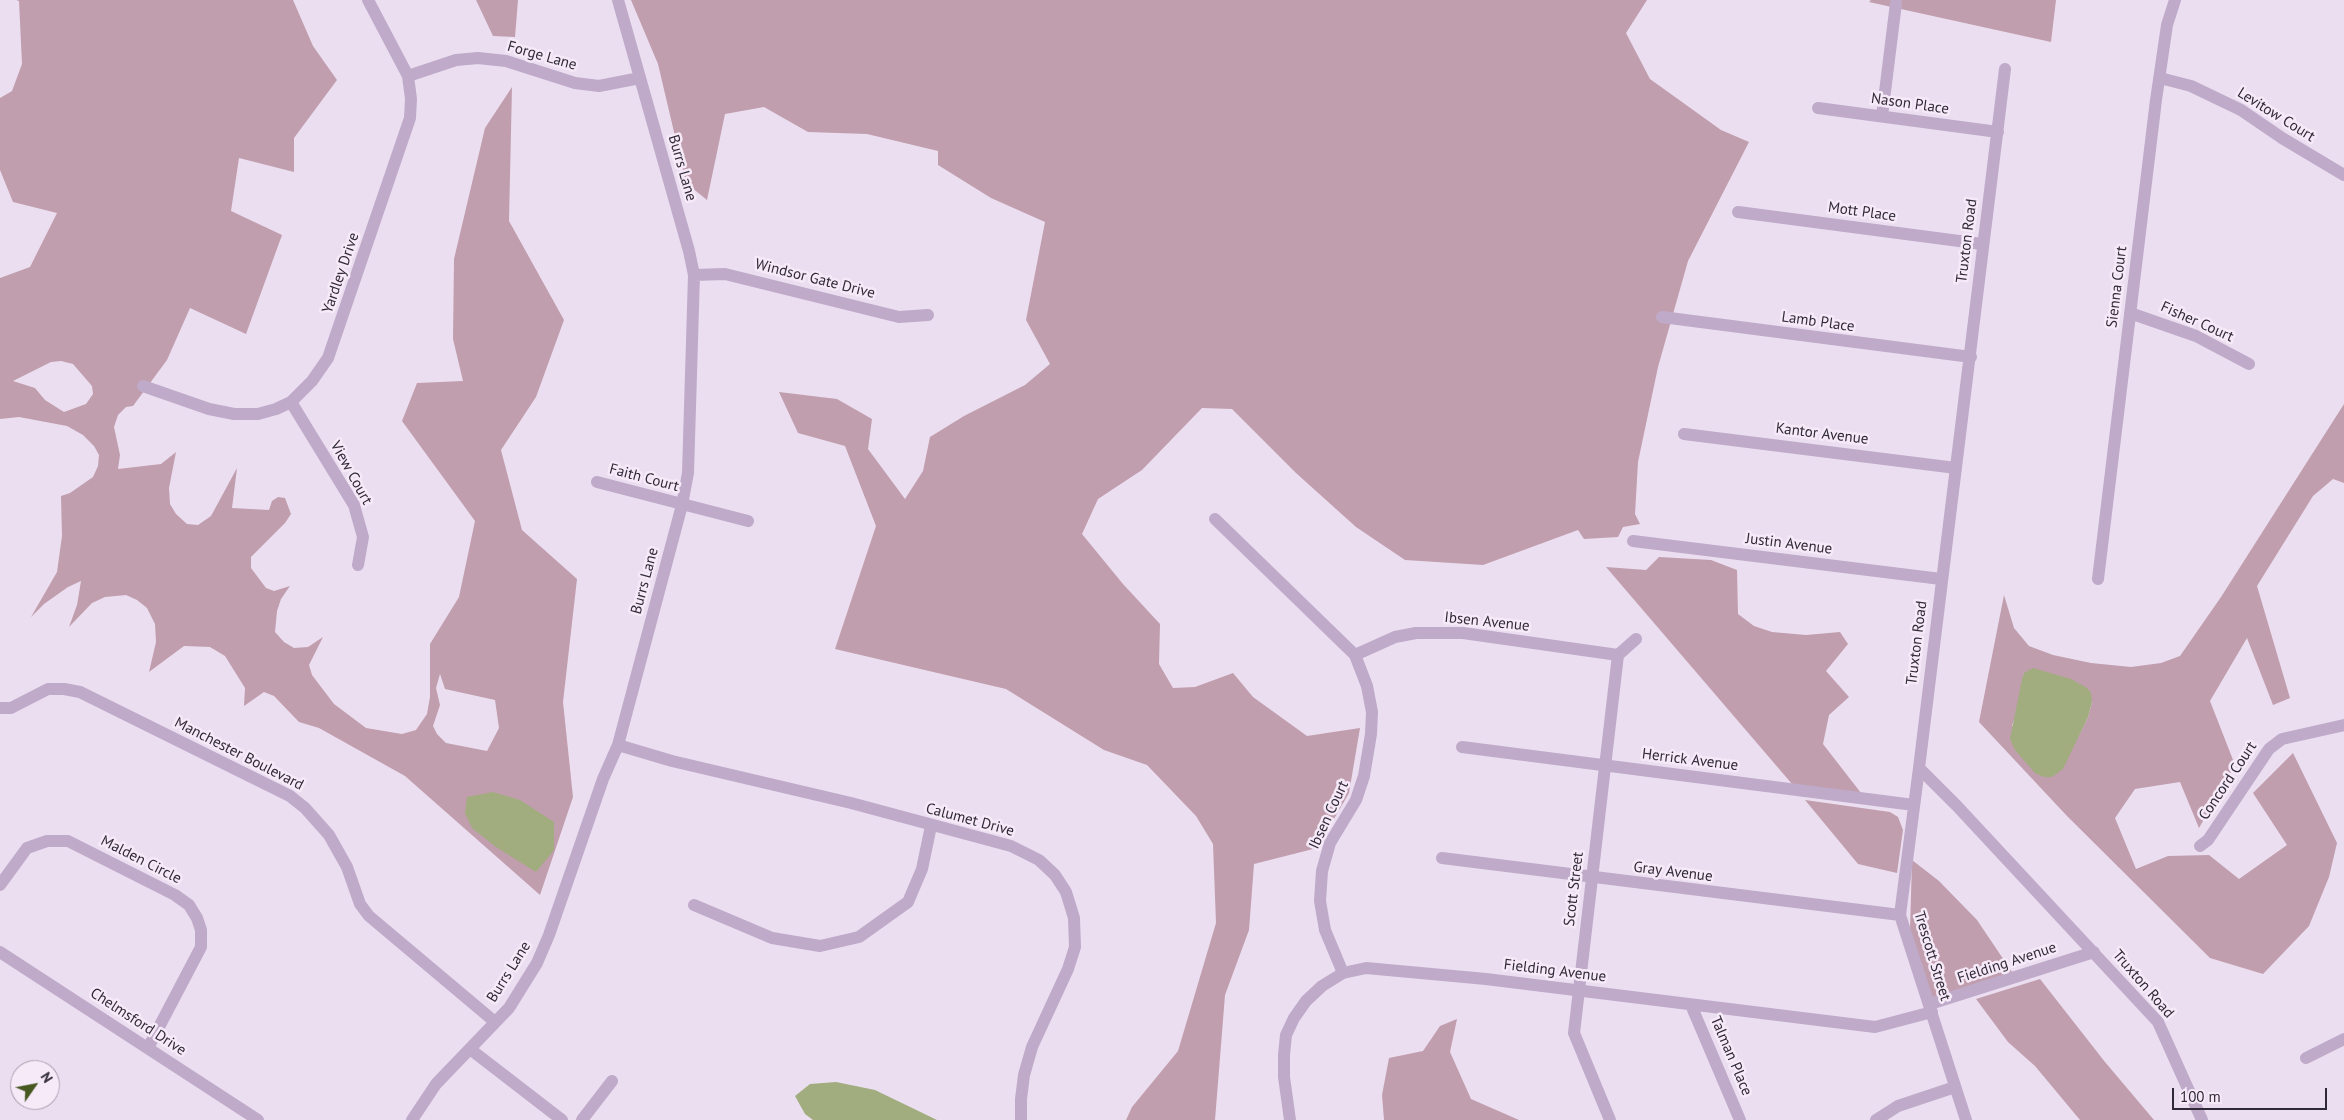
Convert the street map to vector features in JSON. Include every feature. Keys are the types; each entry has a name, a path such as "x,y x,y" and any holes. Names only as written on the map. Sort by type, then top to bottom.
{"street":[{"name":"Yardley Drive","path":"143,386 209,409 234,414 258,414 291,402 312,381 328,358 410,118 411,98 408,76 368,0"},
{"name":"Burrs Lane","path":"412,1120 436,1084 509,1008 537,963 549,936 603,779 618,745 682,505 688,473 694,275 690,251 618,0"},
{"name":"Sienna Court","path":"2098,579 2160,78 2168,25 2176,0"},
{"path":"1882,116 1896,3"},
{"name":"Forge Lane","path":"408,76 456,60 478,58 506,61 575,83 599,86 640,78"},
{"name":"Truxton Road","path":"2005,69 1982,244 1971,357 1918,768 1957,806 2158,1022 2202,1120"},
{"name":"Levitow Court","path":"2160,78 2191,86 2242,110 2282,138 2344,175"},
{"name":"Nason Place","path":"1818,108 1998,132"},
{"name":"Mott Place","path":"1738,212 1982,244"},
{"name":"Windsor Gate Drive","path":"694,275 725,274 899,317 928,315"},
{"name":"Fisher Court","path":"2130,313 2196,336 2249,364"},
{"name":"Lamb Place","path":"1662,317 1971,357"},
{"name":"View Court","path":"291,402 354,504 363,537 358,565"},
{"name":"Kantor Avenue","path":"1684,434 1956,468"},
{"name":"Faith Court","path":"597,482 748,521"},
{"name":"Ibsen Court","path":"1215,519 1355,655 1367,686 1372,712 1372,734 1364,776 1356,800 1330,843 1322,871 1320,901 1325,930 1343,973"},
{"name":"Justin Avenue","path":"1634,541 1941,579"},
{"name":"Ibsen Avenue","path":"1355,655 1395,637 1416,633 1463,634 1618,655"},
{"path":"1618,655 1636,639"},
{"name":"Scott Street","path":"1610,1120 1574,1033 1618,655"},
{"name":"Manchester Boulevard","path":"0,708 11,708 48,689 80,692 290,796 305,808 334,843 347,867 360,904 369,916 495,1022"},
{"name":"Concord Court","path":"2200,846 2208,840 2268,749 2282,739 2344,725"},
{"name":"Calumet Drive","path":"618,745 672,760 851,803 1011,846 1039,860 1055,875 1066,892 1074,918 1075,947 1069,966 1032,1048 1024,1075 1021,1120"},
{"name":"Herrick Avenue","path":"1462,747 1914,804"},
{"name":"Trescott Street","path":"1918,768 1900,915 1966,1120"},
{"path":"694,905 772,938 820,946 859,937 908,902 922,869 931,826"},
{"name":"Malden Circle","path":"0,885 27,848 46,841 68,841 175,895 188,905 197,918 201,930 201,947 148,1048"},
{"name":"Gray Avenue","path":"1442,858 1900,915"},
{"name":"Chelmsford Drive","path":"0,952 258,1120"},
{"name":"Fielding Avenue","path":"1290,1120 1284,1077 1286,1035 1294,1018 1306,1001 1322,986 1343,973 1366,968 1578,990 1875,1028 2094,952"},
{"name":"Talman Place","path":"1692,1005 1740,1120"},
{"path":"2306,1058 2344,1039"},
{"path":"470,1049 562,1120"},
{"path":"582,1120 612,1081"},
{"path":"1876,1120 1898,1106 1955,1087"}],"shaded area":[{"path":"16,0 293,0 313,46 337,80 294,138 294,172 239,158 231,211 282,235 246,334 190,308 167,360 133,406 126,407 118,415 114,427 120,455 118,469 161,464 176,452 169,488 170,504 176,514 187,524 198,525 211,516 237,468 232,508 269,510 272,501 278,497 285,498 291,514 285,523 251,557 251,568 266,588 274,591 290,586 281,599 277,611 275,632 284,642 294,648 308,647 323,637 309,665 312,675 334,704 366,728 402,734 416,730 427,714 430,697 430,644 459,597 475,521 402,421 417,383 463,381 453,339 454,259 485,128 512,87 509,221 564,320 536,397 501,450 522,530 577,579 563,702 573,797 540,895 405,776 319,728 299,722 274,696 264,692 244,706 245,688 225,656 210,647 184,646 149,672 156,642 155,624 147,608 137,600 126,595 105,597 92,603 69,627 77,605 81,581 68,587 44,604 31,617 57,572 62,536 61,496 70,493 93,477 98,466 99,455 94,446 83,435 67,426 19,417 0,419 0,278 30,267 57,213 13,202 0,170 0,98 12,91 22,64 19,1","holes":["61,361 73,364 92,386 93,394 86,404 64,412 45,400 35,388 13,381 51,362","440,674 445,689 495,700 499,728 487,751 446,743 437,734 433,726 440,705 436,688"]},
{"path":"476,0 518,0 515,37 493,36"},
{"path":"631,0 1647,0 1626,33 1650,79 1721,130 1749,142 1688,261 1658,367 1638,462 1635,514 1640,524 1623,527 1618,537 1584,539 1578,530 1483,565 1405,560 1356,527 1296,473 1232,409 1202,408 1142,470 1098,499 1082,534 1123,584 1160,624 1159,664 1173,688 1195,687 1233,673 1253,697 1307,736 1360,728 1349,793 1317,848 1254,864 1249,930 1225,995 1215,1120 1126,1120 1132,1107 1178,1051 1216,923 1213,844 1196,816 1147,765 1104,750 1006,689 835,649 876,526 845,446 798,433 779,392 837,399 872,419 868,449 905,499 923,471 930,437 964,416 1025,385 1050,364 1026,320 1045,222 991,198 938,165 938,151 867,134 808,132 764,107 725,114 707,200 686,183 658,64"},
{"path":"1871,0 2056,0 2051,42 1869,2"},
{"path":"2344,404 2344,483 2333,479 2313,496 2257,586 2290,698 2273,705 2247,638 2210,701 2235,765 2199,828 2180,782 2135,789 2115,818 2136,869 2168,856 2209,855 2239,879 2287,845 2253,793 2293,753 2337,843 2329,877 2309,926 2263,974 2210,958 2067,816 1979,722 2004,595 2014,628 2029,646 2053,655 2091,663 2131,667 2161,663 2180,656 2221,597","holes":["2024,673 2092,702 2088,717 2077,739 2012,726"]},
{"path":"1659,557 1711,560 1737,570 1738,614 1754,626 1772,632 1806,635 1840,632 1848,644 1826,671 1849,697 1829,715 1823,744 1861,793 1792,784 1606,567 1646,570"},
{"path":"2033,668 2071,679 2087,688 2091,693 2092,702 2088,717 2063,769 2052,777 2044,777 2035,773 2015,750 2010,739 2022,679 2024,673"},
{"path":"493,792 520,800 554,822 554,850 536,872 496,847 472,828 465,813 467,797"},
{"path":"1805,800 1890,812 1898,817 1903,830 1897,873 1858,864"},
{"path":"1912,860 1939,881 1977,920 2012,972 1933,1001 1910,931"},
{"path":"2040,979 2105,1062 2154,1120 2080,1120 2035,1066 2008,1042 1976,999"},
{"path":"1457,1019 1450,1052 1471,1099 1519,1120 1384,1120 1382,1095 1389,1058 1423,1051 1440,1026"},
{"path":"836,1082 875,1090 937,1120 813,1120 805,1114 795,1096 810,1084"}]}
